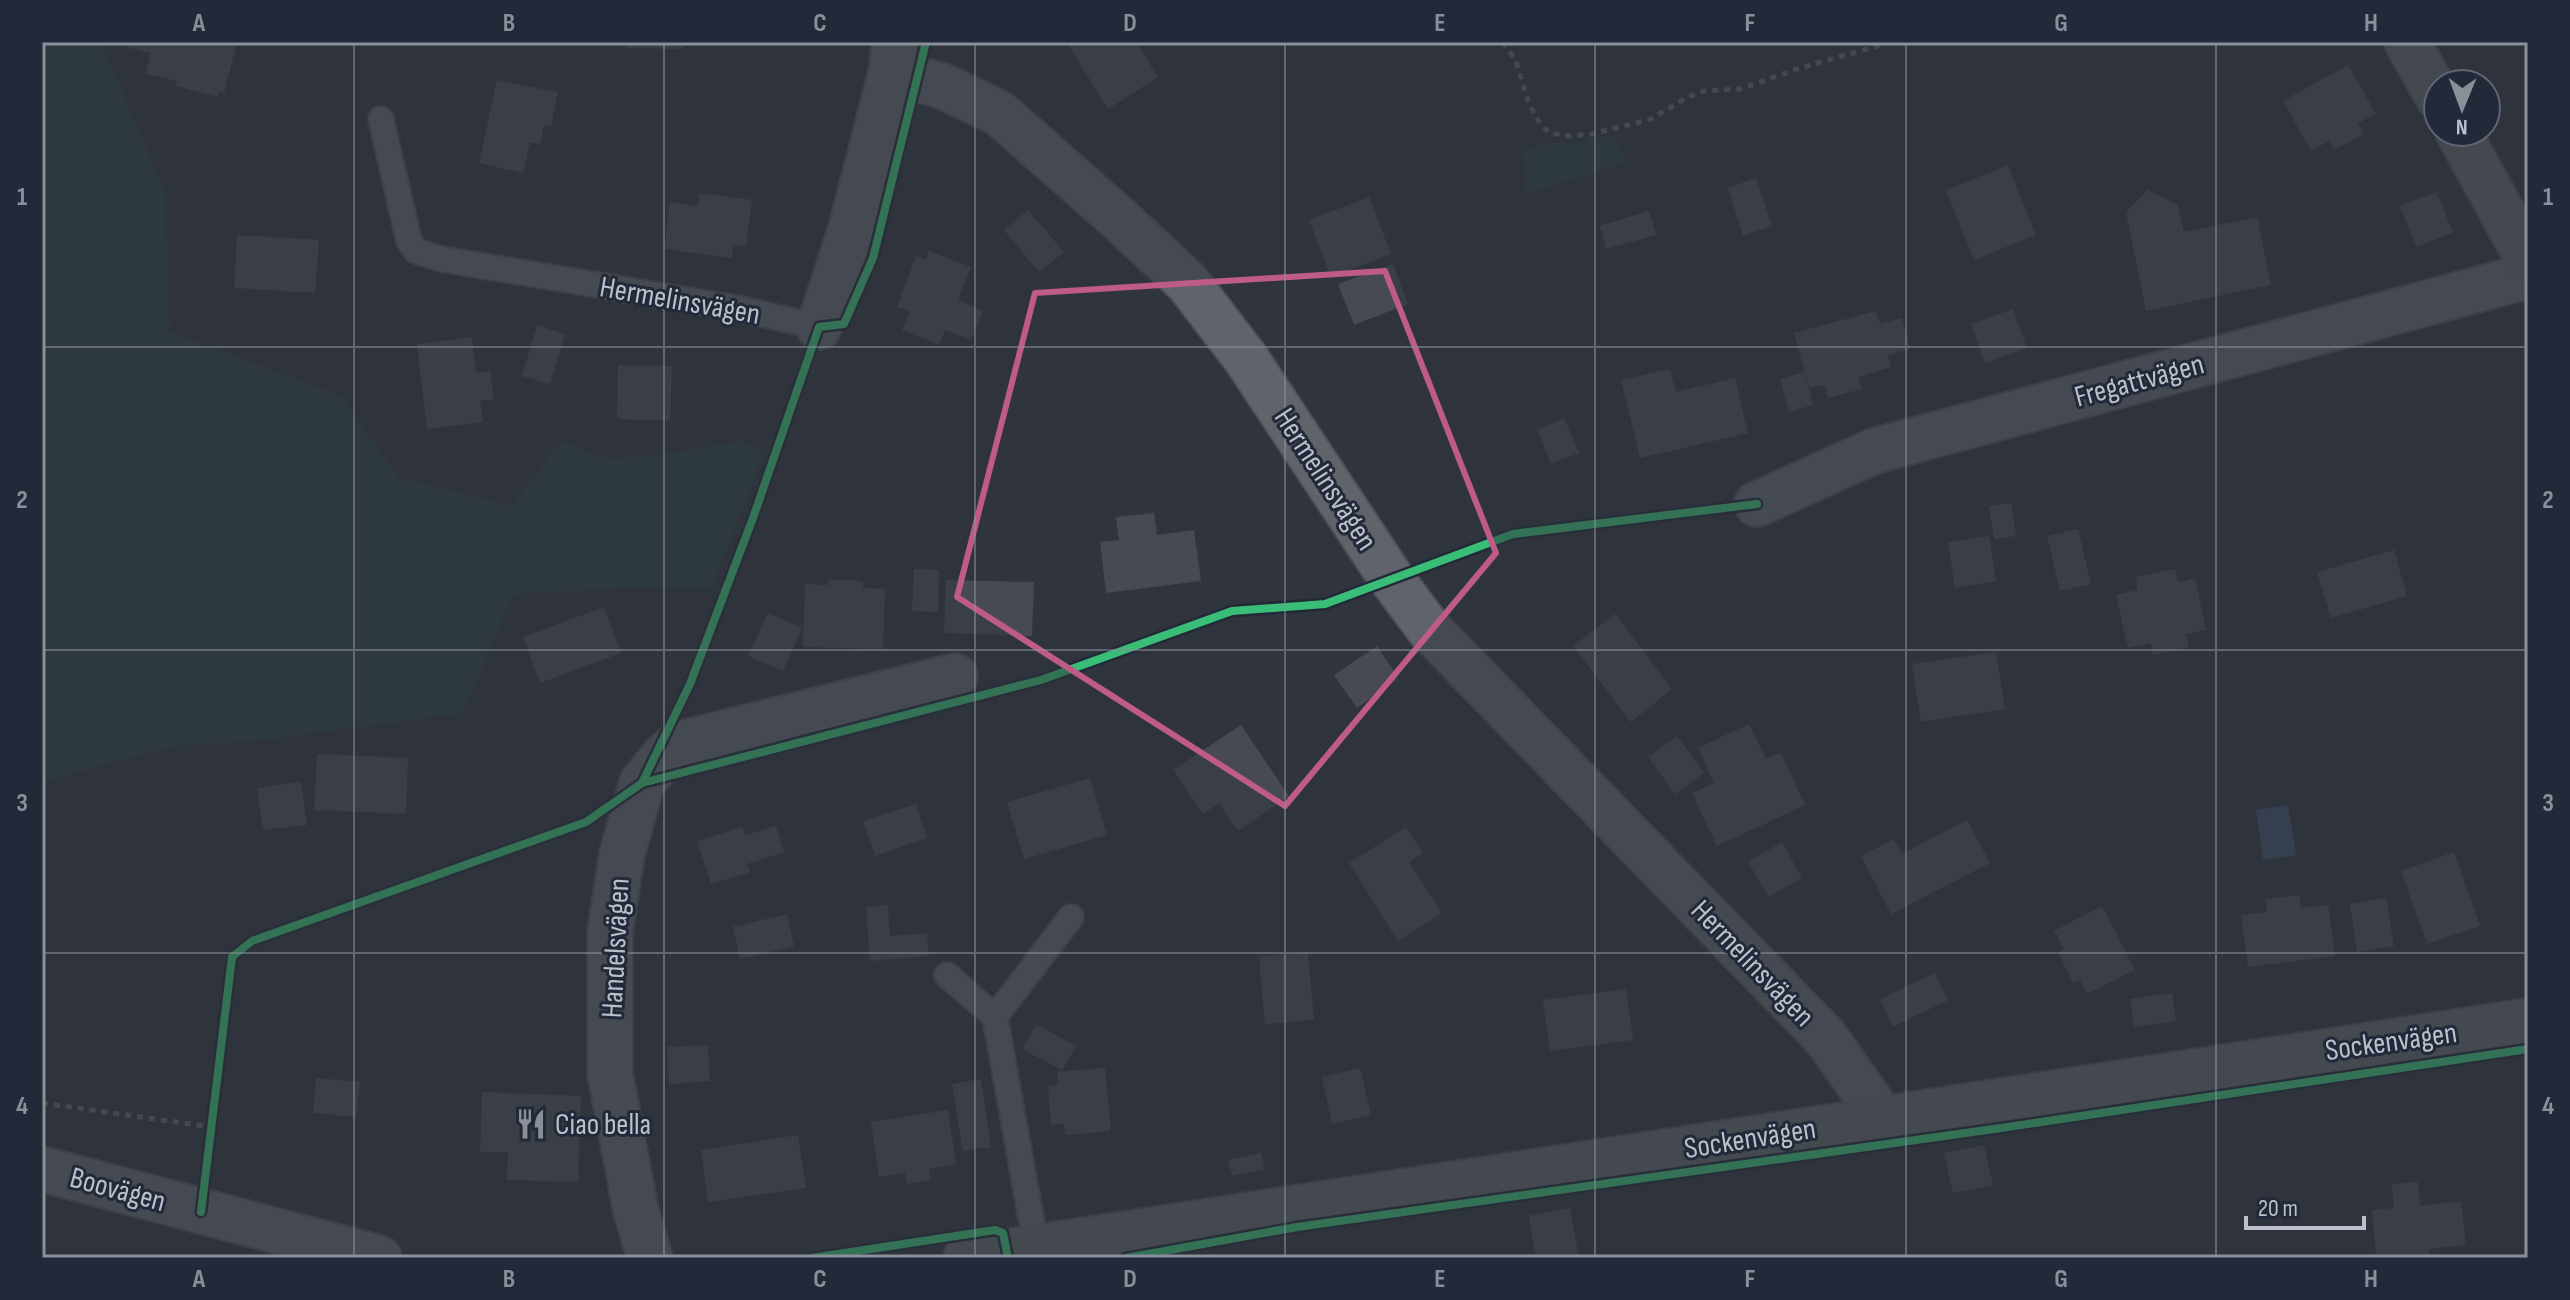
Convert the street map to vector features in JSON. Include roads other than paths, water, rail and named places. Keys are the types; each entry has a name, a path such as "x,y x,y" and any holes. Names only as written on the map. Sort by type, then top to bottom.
{"street":[{"path":"2407,42 2422,69"},
{"name":"Hermelinsvägen","path":"819,327 851,229 893,58 999,113 1188,283 1247,360 1391,578 1429,629 1826,1038 1882,1118"},
{"path":"2467,148 2528,259"},
{"name":"Fregattvägen","path":"1757,504 1874,451 2528,276"},
{"name":"Handelsvägen","path":"650,1258 636,1211 610,1073 610,932 622,854 642,783 664,756 679,744 955,676"},
{"name":"Sockenvägen","path":"971,1258 2528,1021"},
{"name":"Boovägen","path":"42,1169 379,1258"}],"lane":[{"name":"Hermelinsvägen","path":"381,119 409,241 416,251 441,259 736,308 819,327"},
{"path":"995,1017 1071,917"},
{"path":"947,975 995,1017 1036,1246"}],"water":[{"path":"2288,805 2296,855 2263,860 2256,810"}],"place":[{"name":"Ciao bella","path":"531,1124"}]}
